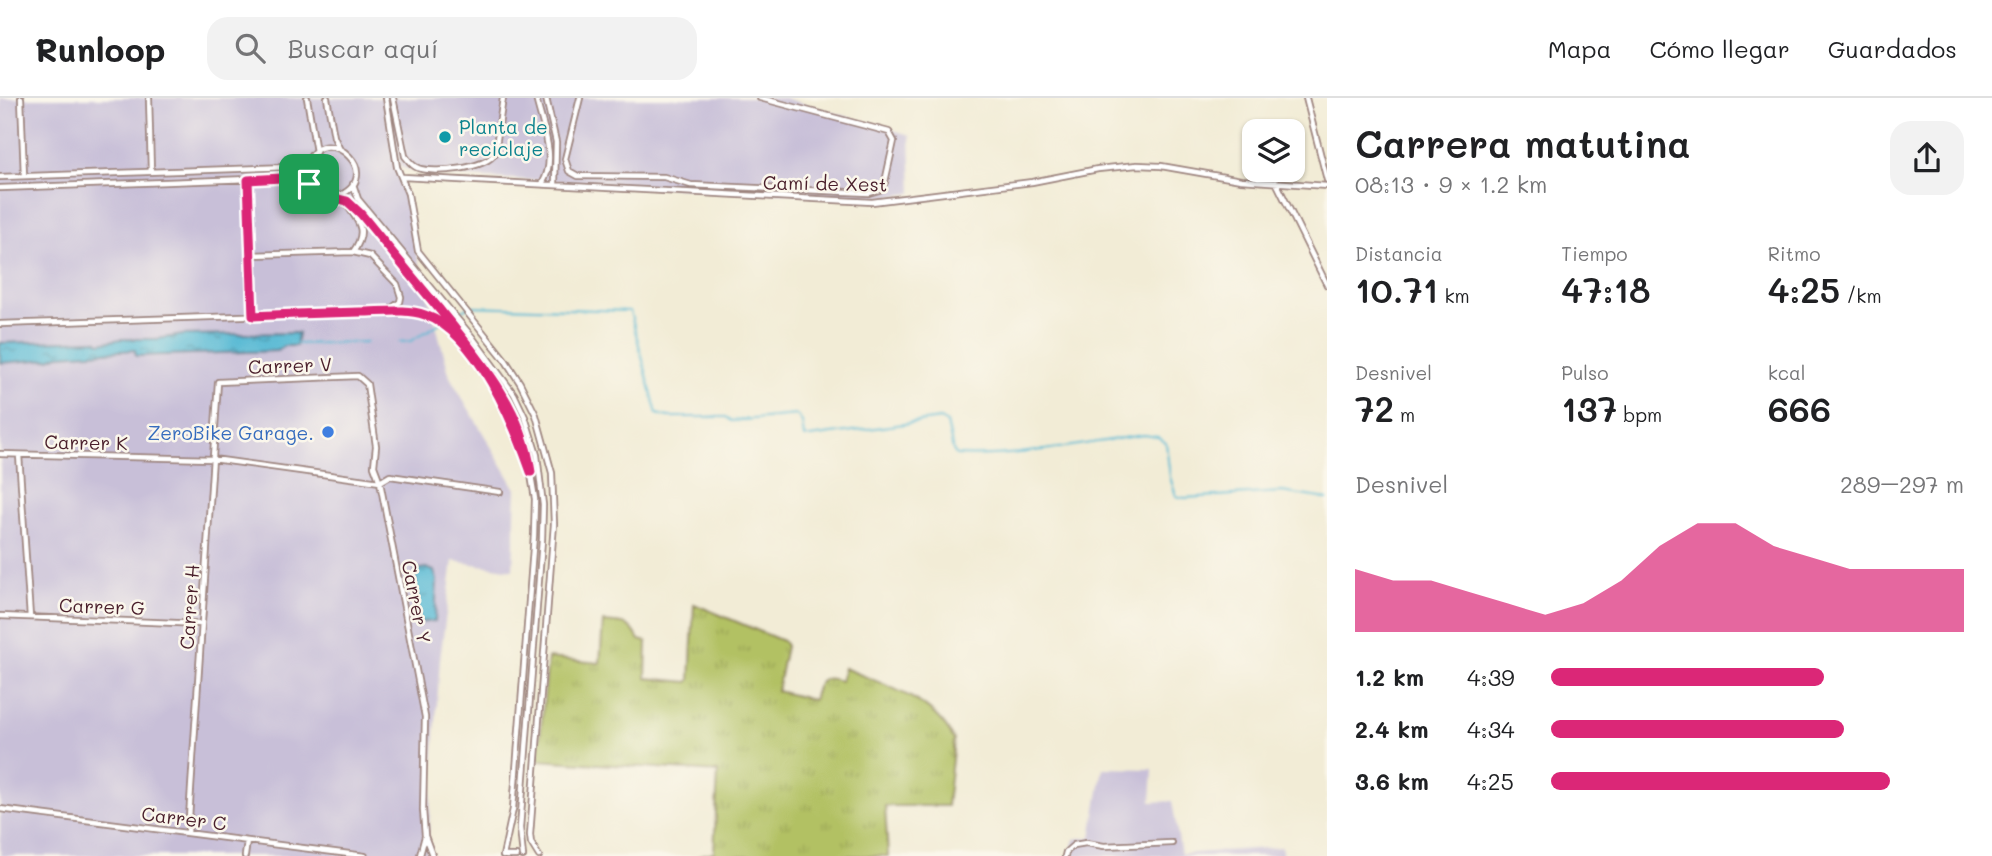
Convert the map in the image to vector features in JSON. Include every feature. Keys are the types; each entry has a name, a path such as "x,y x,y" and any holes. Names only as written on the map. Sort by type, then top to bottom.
{"street":[{"path":"22,98 24,176"},
{"path":"149,98 151,172"},
{"path":"307,98 316,152"},
{"path":"327,98 334,137 340,149"},
{"path":"386,98 397,167 403,177 412,212 418,251 506,361 520,383 536,415 552,473 554,524 530,835 531,843 539,856"},
{"path":"393,98 405,156 419,169 432,170 482,164 492,159 503,98"},
{"path":"536,98 549,161 548,172 542,184"},
{"path":"546,98 556,142 555,185"},
{"path":"580,98 565,159 569,171 578,176 664,177 691,186 869,193 884,186 894,146 893,138 888,132 760,98"},
{"path":"1306,98 1327,180"},
{"path":"0,177 290,167 300,165 326,147 346,152 355,163 353,184 348,191 336,197"},
{"path":"310,158 306,173 309,184 318,194 343,199 361,214 494,379 513,412 524,439 535,499 513,809 504,856 516,856"},
{"name":"Camí de Xest","path":"403,177 872,202 1032,182 1098,169 1137,165 1161,166 1242,180"},
{"path":"0,188 281,178 309,184"},
{"path":"248,180 253,316"},
{"path":"1276,182 1327,285"},
{"name":"Camí de Xest","path":"1276,182 1327,186"},
{"path":"353,184 358,199 365,208 497,368 525,417 537,455 542,493 542,540 520,828 523,856"},
{"path":"343,199 362,231 360,242 353,253"},
{"path":"251,255 353,253 370,256 397,285 401,297 400,302 387,311"},
{"path":"0,324 413,312 429,317 448,328 497,391 507,409 531,472"},
{"name":"Carrer V","path":"218,382 362,377"},
{"name":"Carrer Y","path":"362,377 367,384 376,446 374,466 380,482 425,717 422,810 425,836 432,856"},
{"name":"Carrer H","path":"188,833 218,382"},
{"name":"Carrer K","path":"0,454 213,459 380,482 390,476 500,492"},
{"path":"19,455 30,617"},
{"name":"Carrer G","path":"0,616 202,624"},
{"name":"Carrer C","path":"0,808 362,856"},
{"name":"Carrer Y","path":"419,856 425,836"},
{"path":"245,856 247,841"},
{"path":"1065,856 1074,845 1086,843 1104,846 1172,843"},
{"path":"419,856 432,856"}],"shaded area":[{"path":"0,98 383,98 396,168 450,377 516,489 513,570 453,561 440,659 427,856 0,856"},
{"path":"388,98 784,98 910,135 912,193 879,198 428,175 400,167"},
{"path":"1103,768 1153,769 1151,802 1172,801 1181,854 1282,847 1282,856 1072,856 1074,839 1091,837"}],"green space":[{"path":"694,604 783,641 786,646 777,691 813,700 821,681 828,678 841,681 844,668 891,687 934,713 954,740 947,806 885,806 888,856 698,856 714,852 718,772 538,760 548,658 600,663 603,622 621,624 629,626 639,640 647,642 646,678 688,682"}],"water":[{"path":"298,333 296,346 284,346 278,351 136,356 135,350 59,355 50,359 0,363 0,343 97,340 100,343 183,335"},
{"path":"426,568 434,571 437,580 435,621 419,623 415,570"}],"waterway":[{"path":"450,318 469,306 630,311 657,414 668,417 726,417 732,421 797,415 802,422 804,437 940,419 947,423 956,455 1026,452 1144,435 1158,437 1166,443 1170,477 1176,496 1184,498 1282,492 1327,499"},
{"path":"399,342 411,341 445,320"},
{"path":"295,344 367,342"}],"place":[{"name":"Planta de reciclaje","path":"445,137"},
{"name":"ZeroBike Garage.","path":"328,432"}],"route":[{"path":"281,178 309,184 318,194 347,201 361,214 477,355 513,412 524,439 531,472 516,430 497,391 470,353 448,328 436,320 413,312 387,311 253,316 248,180 281,178"}]}
